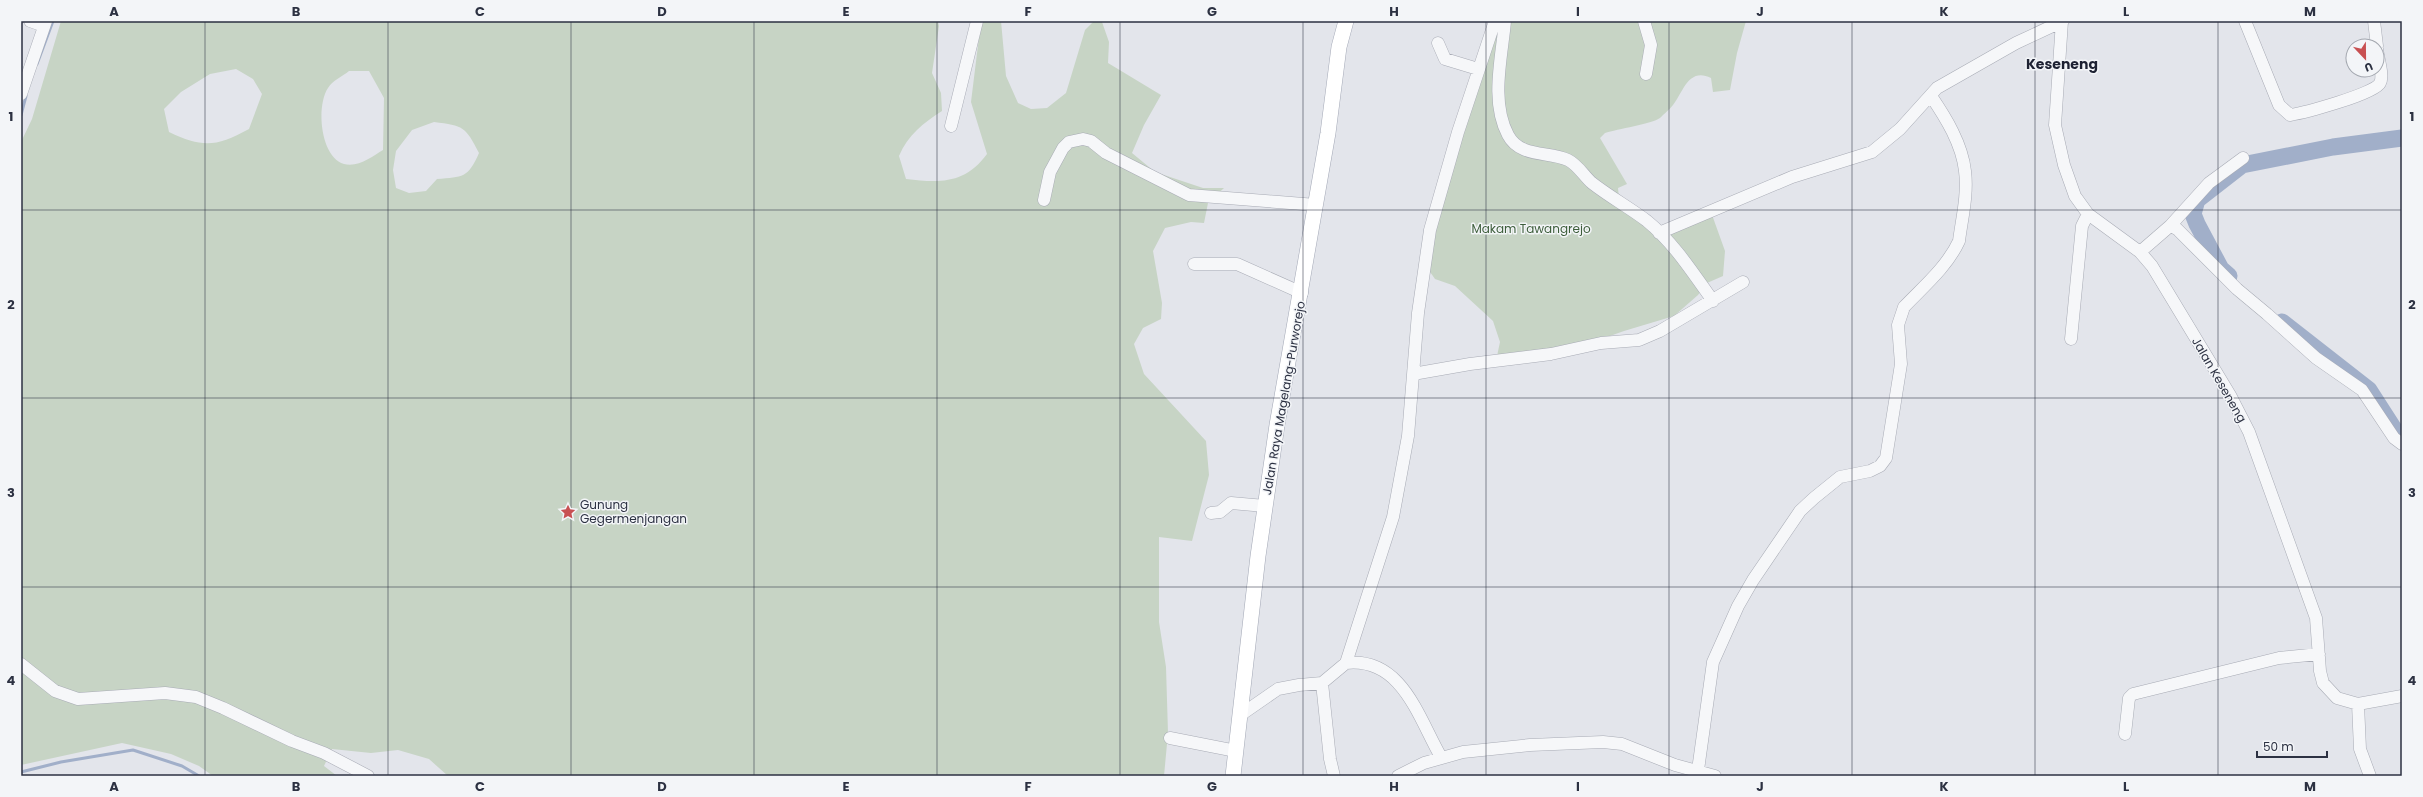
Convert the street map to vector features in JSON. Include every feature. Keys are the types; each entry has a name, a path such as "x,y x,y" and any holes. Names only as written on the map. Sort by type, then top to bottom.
{"main road":[{"name":"Jalan Raya Magelang-Purworejo","path":"1233,776 1265,506 1277,425 1302,293 1328,133 1336,61 1346,21"}],"street":[{"path":"21,94 45,24 30,21"},
{"path":"951,126 977,21"},
{"path":"1239,716 1278,689 1322,683 1346,663 1397,499 1408,436 1418,313 1430,230 1478,69 1495,21"},
{"path":"1505,21 1498,82 1499,101 1508,135 1512,140 1531,152 1571,162 1592,182 1648,222 1682,256 1713,301"},
{"path":"1644,21 1651,45 1646,74"},
{"path":"1660,233 1792,177 1872,152 1886,142 1937,88 2016,43 2062,21"},
{"name":"Jalan Keseneng","path":"2062,21 2055,125 2064,165 2075,196 2088,214 2140,252 2164,286 2230,395 2249,432 2314,612 2322,679 2329,691 2340,700 2358,704"},
{"path":"2245,21 2279,105 2290,115 2337,103 2377,87 2381,78"},
{"path":"2374,21 2376,38"},
{"path":"1438,43 1445,59 1478,69"},
{"path":"1698,770 1713,662 1738,606 1749,587 1784,533 1805,507 1840,478 1870,471 1880,466 1886,458 1901,364 1898,325 1900,316 1904,307 1949,260 1959,241 1965,198 1965,170 1962,157 1947,120 1931,96"},
{"path":"1044,200 1050,172 1063,148 1069,142 1083,139 1091,141 1106,153 1189,194 1316,205"},
{"path":"2140,252 2170,226 2209,183 2243,158"},
{"path":"2071,339 2082,226 2088,214"},
{"path":"2170,226 2178,229 2237,289 2316,358 2362,390 2394,438 2402,444"},
{"path":"1194,264 1238,264 1302,293"},
{"path":"1413,374 1470,364 1552,354 1601,343 1639,340 1660,331 1743,282"},
{"path":"1211,513 1220,512 1231,503 1265,506"},
{"path":"2125,734 2129,698 2133,694 2279,658 2319,654"},
{"path":"1346,663 1357,662 1379,666 1395,678 1441,757"},
{"path":"21,664 55,691 78,698 165,693 196,697 224,708 292,741 324,753 368,776"},
{"path":"1322,683 1330,759 1334,776"},
{"path":"2370,776 2360,750 2358,704 2402,696"},
{"path":"1170,738 1236,751"},
{"path":"1398,776 1413,767 1441,757 1463,752 1522,746 1603,742 1622,744 1675,765 1698,770 1715,776"}],"green space":[{"path":"61,21 938,21 939,26 932,73 941,93 942,111 917,130 907,142 899,156 906,179 941,181 961,176 970,171 979,164 987,154 971,102 981,21 1001,21 1006,76 1018,103 1031,109 1047,108 1066,93 1085,30 1093,22 1102,22 1109,42 1108,63 1161,95 1144,125 1132,153 1155,172 1203,188 1224,188 1208,203 1204,223 1191,222 1165,228 1153,251 1162,303 1161,319 1143,328 1134,344 1144,374 1206,441 1209,475 1192,541 1159,537 1159,622 1166,667 1168,733 1164,776 448,776 429,759 398,750 371,753 332,749 324,766 337,776 213,776 199,766 171,754 122,743 21,765 21,142 32,119","holes":["236,69 253,79 262,94 249,129 227,139 209,143 191,141 169,132 164,109 181,92 210,74","349,71 369,71 384,98 383,150 360,163 349,165 344,164 336,159 330,152 325,142 322,130 322,106 324,96 328,88","434,122 458,126 467,132 479,153 468,172 464,175 453,178 437,179 426,191 409,193 396,188 393,170 396,151 412,130"]},
{"name":"Makam Tawangrejo","path":"1499,21 1746,21 1737,53 1730,90 1713,92 1711,78 1697,76 1687,83 1673,105 1660,118 1650,122 1605,133 1600,138 1627,184 1618,188 1619,198 1664,229 1711,212 1725,251 1723,276 1707,283 1698,295 1674,316 1624,331 1556,355 1497,356 1500,342 1493,321 1455,286 1435,279 1428,269 1434,228"}],"waterway":[{"path":"37,64 53,21"},
{"path":"21,115 26,96"},
{"path":"2229,276 2221,269 2197,224 2193,214 2197,200 2242,165 2333,147 2402,138"},
{"path":"2282,322 2369,390 2396,432 2402,436"},
{"path":"21,772 61,762 133,750 182,766 199,776"}],"place":[{"name":"Gunung Gegermenjangan","path":"568,512"}],"district":[{"name":"Keseneng","path":"2062,64"}]}
